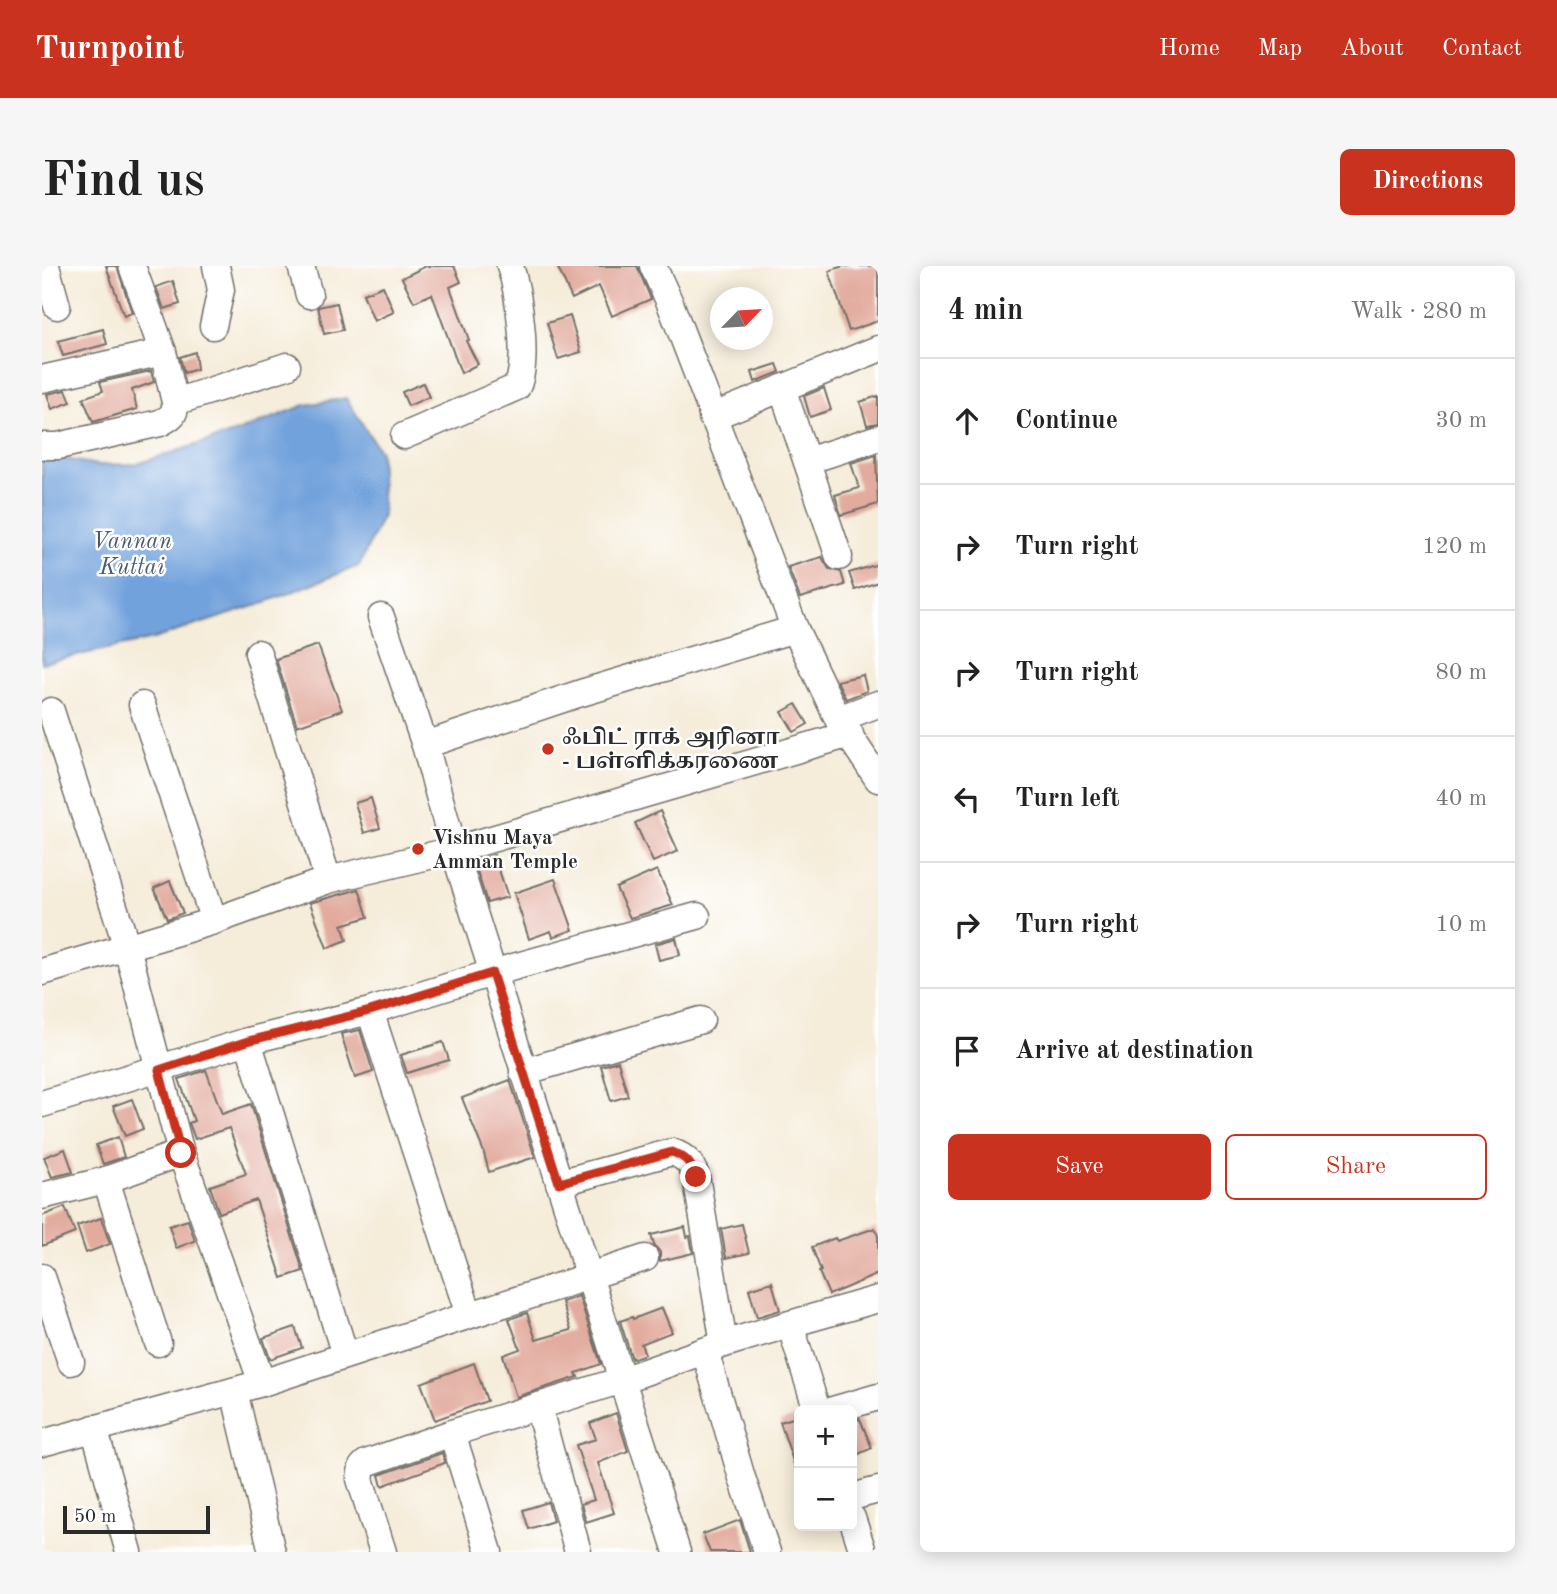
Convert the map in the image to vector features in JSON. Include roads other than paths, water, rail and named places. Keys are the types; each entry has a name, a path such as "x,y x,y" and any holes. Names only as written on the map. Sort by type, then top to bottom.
{"street":[{"path":"46,266 57,306"},
{"path":"42,446 58,446 160,423 172,417 176,410 163,352 132,266"},
{"path":"213,326 221,290 216,266"},
{"path":"301,266 309,295"},
{"path":"404,436 517,387 523,366 519,314 510,266"},
{"path":"653,266 670,303 795,629 844,726 878,779"},
{"path":"712,417 878,349"},
{"path":"42,379 163,352"},
{"path":"175,402 287,366"},
{"path":"782,388 839,557"},
{"path":"807,461 878,438"},
{"path":"381,617 425,745 492,973 677,1552"},
{"path":"425,745 581,693 795,629"},
{"path":"258,653 328,880"},
{"path":"42,972 214,921 328,880 454,850 844,726 878,704"},
{"path":"142,705 214,921"},
{"path":"51,712 127,947 181,1153 262,1383"},
{"path":"42,1104 248,1041 370,1011 492,973 697,916"},
{"path":"370,1011 469,1315"},
{"path":"523,1072 701,1020"},
{"path":"248,1041 345,1355"},
{"path":"559,1183 672,1152 683,1156 692,1164 696,1177 714,1348 742,1478 767,1552"},
{"path":"42,1196 106,1180 181,1153"},
{"path":"106,1180 158,1343"},
{"path":"42,1443 262,1383 645,1258"},
{"path":"42,1277 71,1362"},
{"path":"383,1552 360,1479 362,1467 372,1460 714,1348 878,1299"},
{"path":"790,1324 815,1405"},
{"path":"234,1391 272,1552"},
{"path":"850,1405 878,1397"},
{"path":"538,1406 578,1552"},
{"path":"94,1428 130,1552"},
{"path":"452,1433 489,1552"},
{"path":"857,1496 878,1490"},
{"path":"856,1531 863,1552"}],"water":[{"name":"Vannan Kuttai","path":"346,398 380,452 383,515 359,566 258,605 153,639 42,663 42,455 98,465 136,464 237,432 305,405"}],"place":[{"name":"ஃபிட் ராக் அரினா - பள்ளிக்கரணை","path":"548,749"},
{"name":"Vishnu Maya Amman Temple","path":"418,849"}]}
